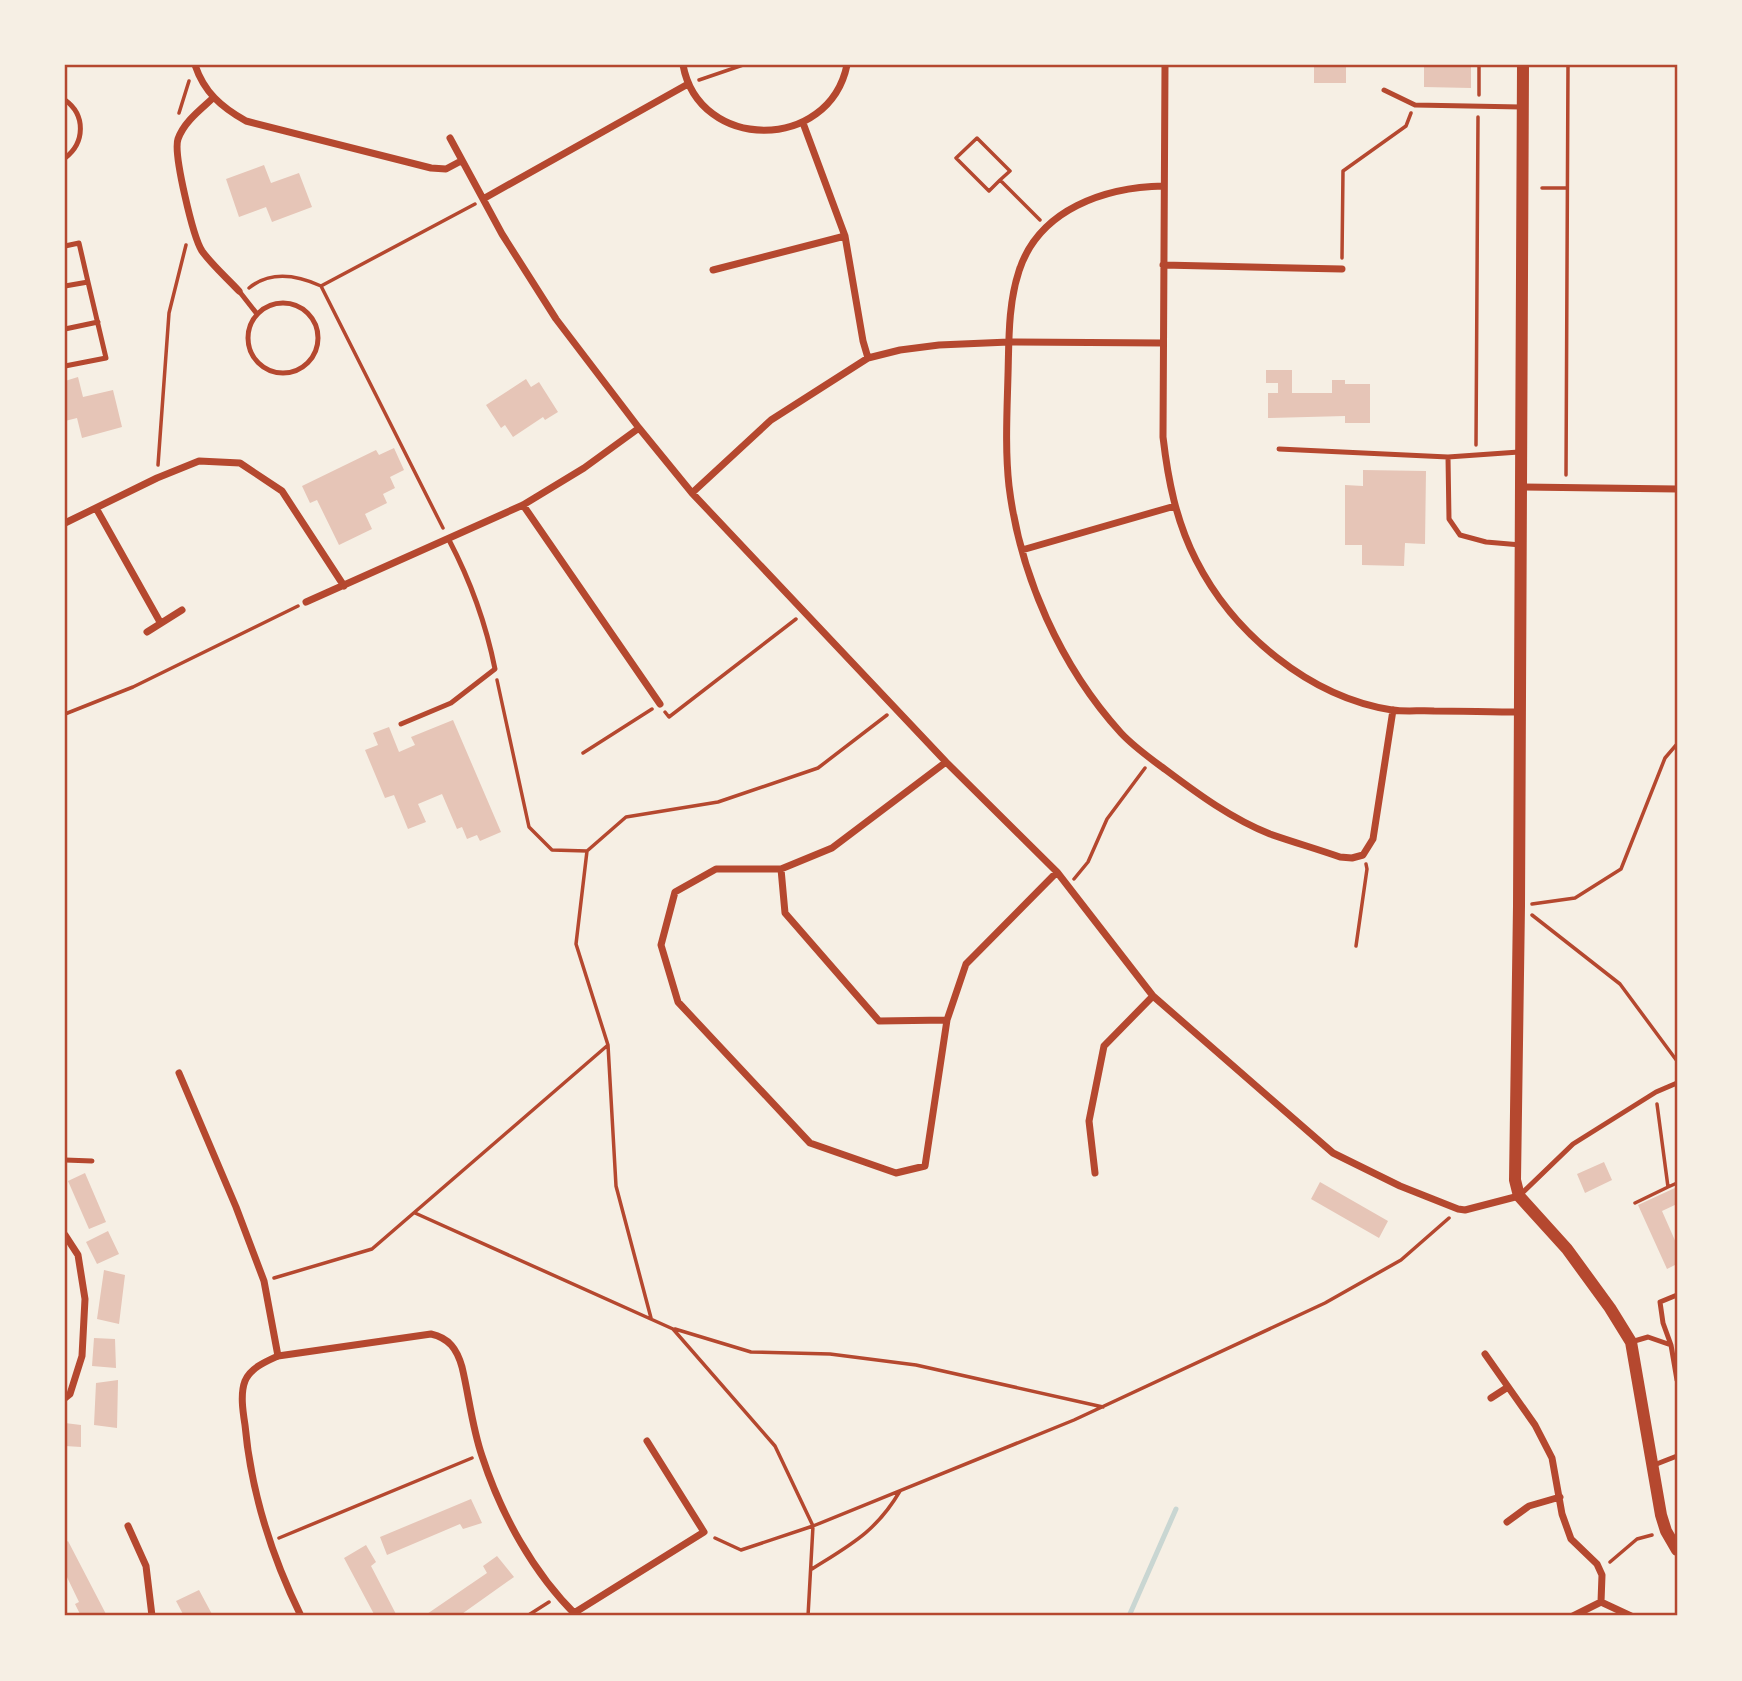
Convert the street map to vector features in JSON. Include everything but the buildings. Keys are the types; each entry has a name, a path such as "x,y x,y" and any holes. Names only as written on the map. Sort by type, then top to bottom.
{"street":[{"path":"195,65 202,84 214,98 228,111 246,121 431,168 446,169 461,162"},
{"path":"682,65 688,84 711,112 737,126 760,131 775,131 803,123 831,101 842,82 847,65"},
{"path":"1165,65 1163,437 1167,473 1175,506 1196,560 1235,617 1259,643 1283,663 1320,685 1392,710 1520,712"},
{"path":"1523,65 1515,1180 1519,1196 1567,1249 1631,1342 1666,1531 1677,1550"},
{"path":"482,199 688,84"},
{"path":"214,98 190,120 176,143 191,225 201,250 240,293"},
{"path":"803,123 845,236 863,341 869,358"},
{"path":"450,138 482,199 556,319 692,493 803,614 1057,872 1153,996 1333,1153 1400,1186 1458,1209 1465,1210 1519,1196"},
{"path":"1164,186 1143,187 1073,206 1046,227 1033,243 1020,268 1012,298 1006,448 1009,486 1022,550 1041,604 1065,653 1094,699 1123,735 1151,759 1216,806 1268,833 1340,857 1363,855 1373,839 1392,710"},
{"path":"713,270 845,236"},
{"path":"1163,265 1342,269"},
{"path":"692,493 771,420 869,358 900,350 939,345 1009,342 1162,343"},
{"path":"306,602 523,505 584,468 639,428"},
{"path":"65,523 157,478 199,461 240,463 282,491 344,586"},
{"path":"1521,488 1677,489"},
{"path":"523,505 660,704"},
{"path":"1022,550 1175,506"},
{"path":"96,508 160,622"},
{"path":"147,632 182,610"},
{"path":"946,762 832,848 781,869 716,869 675,892 661,945 678,1002 810,1143 896,1173 925,1166 947,1020 966,964 1057,872"},
{"path":"781,869 785,913 879,1021 947,1020"},
{"path":"1096,1173 1089,1121 1104,1046 1153,996"},
{"path":"179,1073 264,1281 278,1356"},
{"path":"65,1235 78,1255 85,1299 82,1356 70,1394 65,1398"},
{"path":"301,1616 270,1541 256,1490 243,1408 244,1383 257,1367 278,1356 416,1336 440,1336 448,1340 458,1354 481,1454 504,1512 518,1538 557,1595 576,1615 704,1532 647,1441"},
{"path":"1485,1354 1535,1425 1552,1458 1562,1514 1571,1539 1598,1567 1602,1575 1601,1602"},
{"path":"1491,1398 1508,1387"},
{"path":"1507,1522 1530,1506 1560,1497"},
{"path":"128,1526 146,1566 152,1616"},
{"path":"1573,1616 1601,1602"},
{"path":"1601,1602 1631,1616"}],"lane":[{"path":"1384,90 1415,105 1524,107"},
{"path":"65,100 78,114 81,125 76,148 65,159"},
{"path":"65,246 79,243 106,358 65,366"},
{"path":"65,286 88,282"},
{"path":"240,293 257,314"},
{"path":"278,303 301,307 310,315 319,337 312,360 303,368 281,374 260,366 248,346 251,324 257,314 278,303"},
{"path":"65,329 98,322"},
{"path":"1279,449 1448,457 1522,451"},
{"path":"1448,457 1449,519 1460,535 1486,542 1521,545"},
{"path":"401,724 452,703 495,669 462,565 449,540"},
{"path":"1519,1196 1573,1144 1656,1092 1677,1083"},
{"path":"65,1160 92,1161"},
{"path":"1677,1295 1660,1302 1677,1381"},
{"path":"1631,1342 1648,1337 1671,1345"},
{"path":"1653,1465 1677,1456"}],"path":[{"path":"178,114 195,65"},
{"path":"688,84 743,65"},
{"path":"1476,455 1479,65"},
{"path":"1566,488 1568,65"},
{"path":"1342,269 1343,171 1406,126 1415,105"},
{"path":"977,138 1010,171 1000,180 989,191 956,158 977,138"},
{"path":"1000,180 1046,227"},
{"path":"1542,188 1567,188"},
{"path":"321,286 482,199"},
{"path":"157,478 169,313 191,225"},
{"path":"240,293 253,284 284,275 304,278 321,286 449,540"},
{"path":"65,713 133,687 306,602"},
{"path":"583,752 660,704 669,717 803,614"},
{"path":"495,669 529,827 552,850 587,851"},
{"path":"651,1318 616,1186 608,1045 576,944 587,851 626,817 718,802 818,768 895,709"},
{"path":"1519,906 1575,898 1621,869 1665,758 1677,744"},
{"path":"1068,886 1088,862 1107,819 1151,759"},
{"path":"1356,946 1367,869 1363,855"},
{"path":"1519,906 1620,984 1677,1061"},
{"path":"264,1281 372,1249 608,1045"},
{"path":"1656,1092 1668,1187"},
{"path":"1635,1203 1677,1183"},
{"path":"704,1532 741,1550 813,1525 1104,1406 1325,1303 1401,1260 1458,1209"},
{"path":"414,1212 673,1329 751,1352 830,1354 916,1365 1104,1406"},
{"path":"673,1329 775,1446 813,1525 807,1616"},
{"path":"270,1541 481,1454"},
{"path":"812,1569 866,1535 888,1513 901,1490"},
{"path":"1598,1567 1618,1557 1637,1539 1666,1531"},
{"path":"527,1616 557,1595"}],"waterway":[{"path":"1129,1616 1176,1509"}]}
